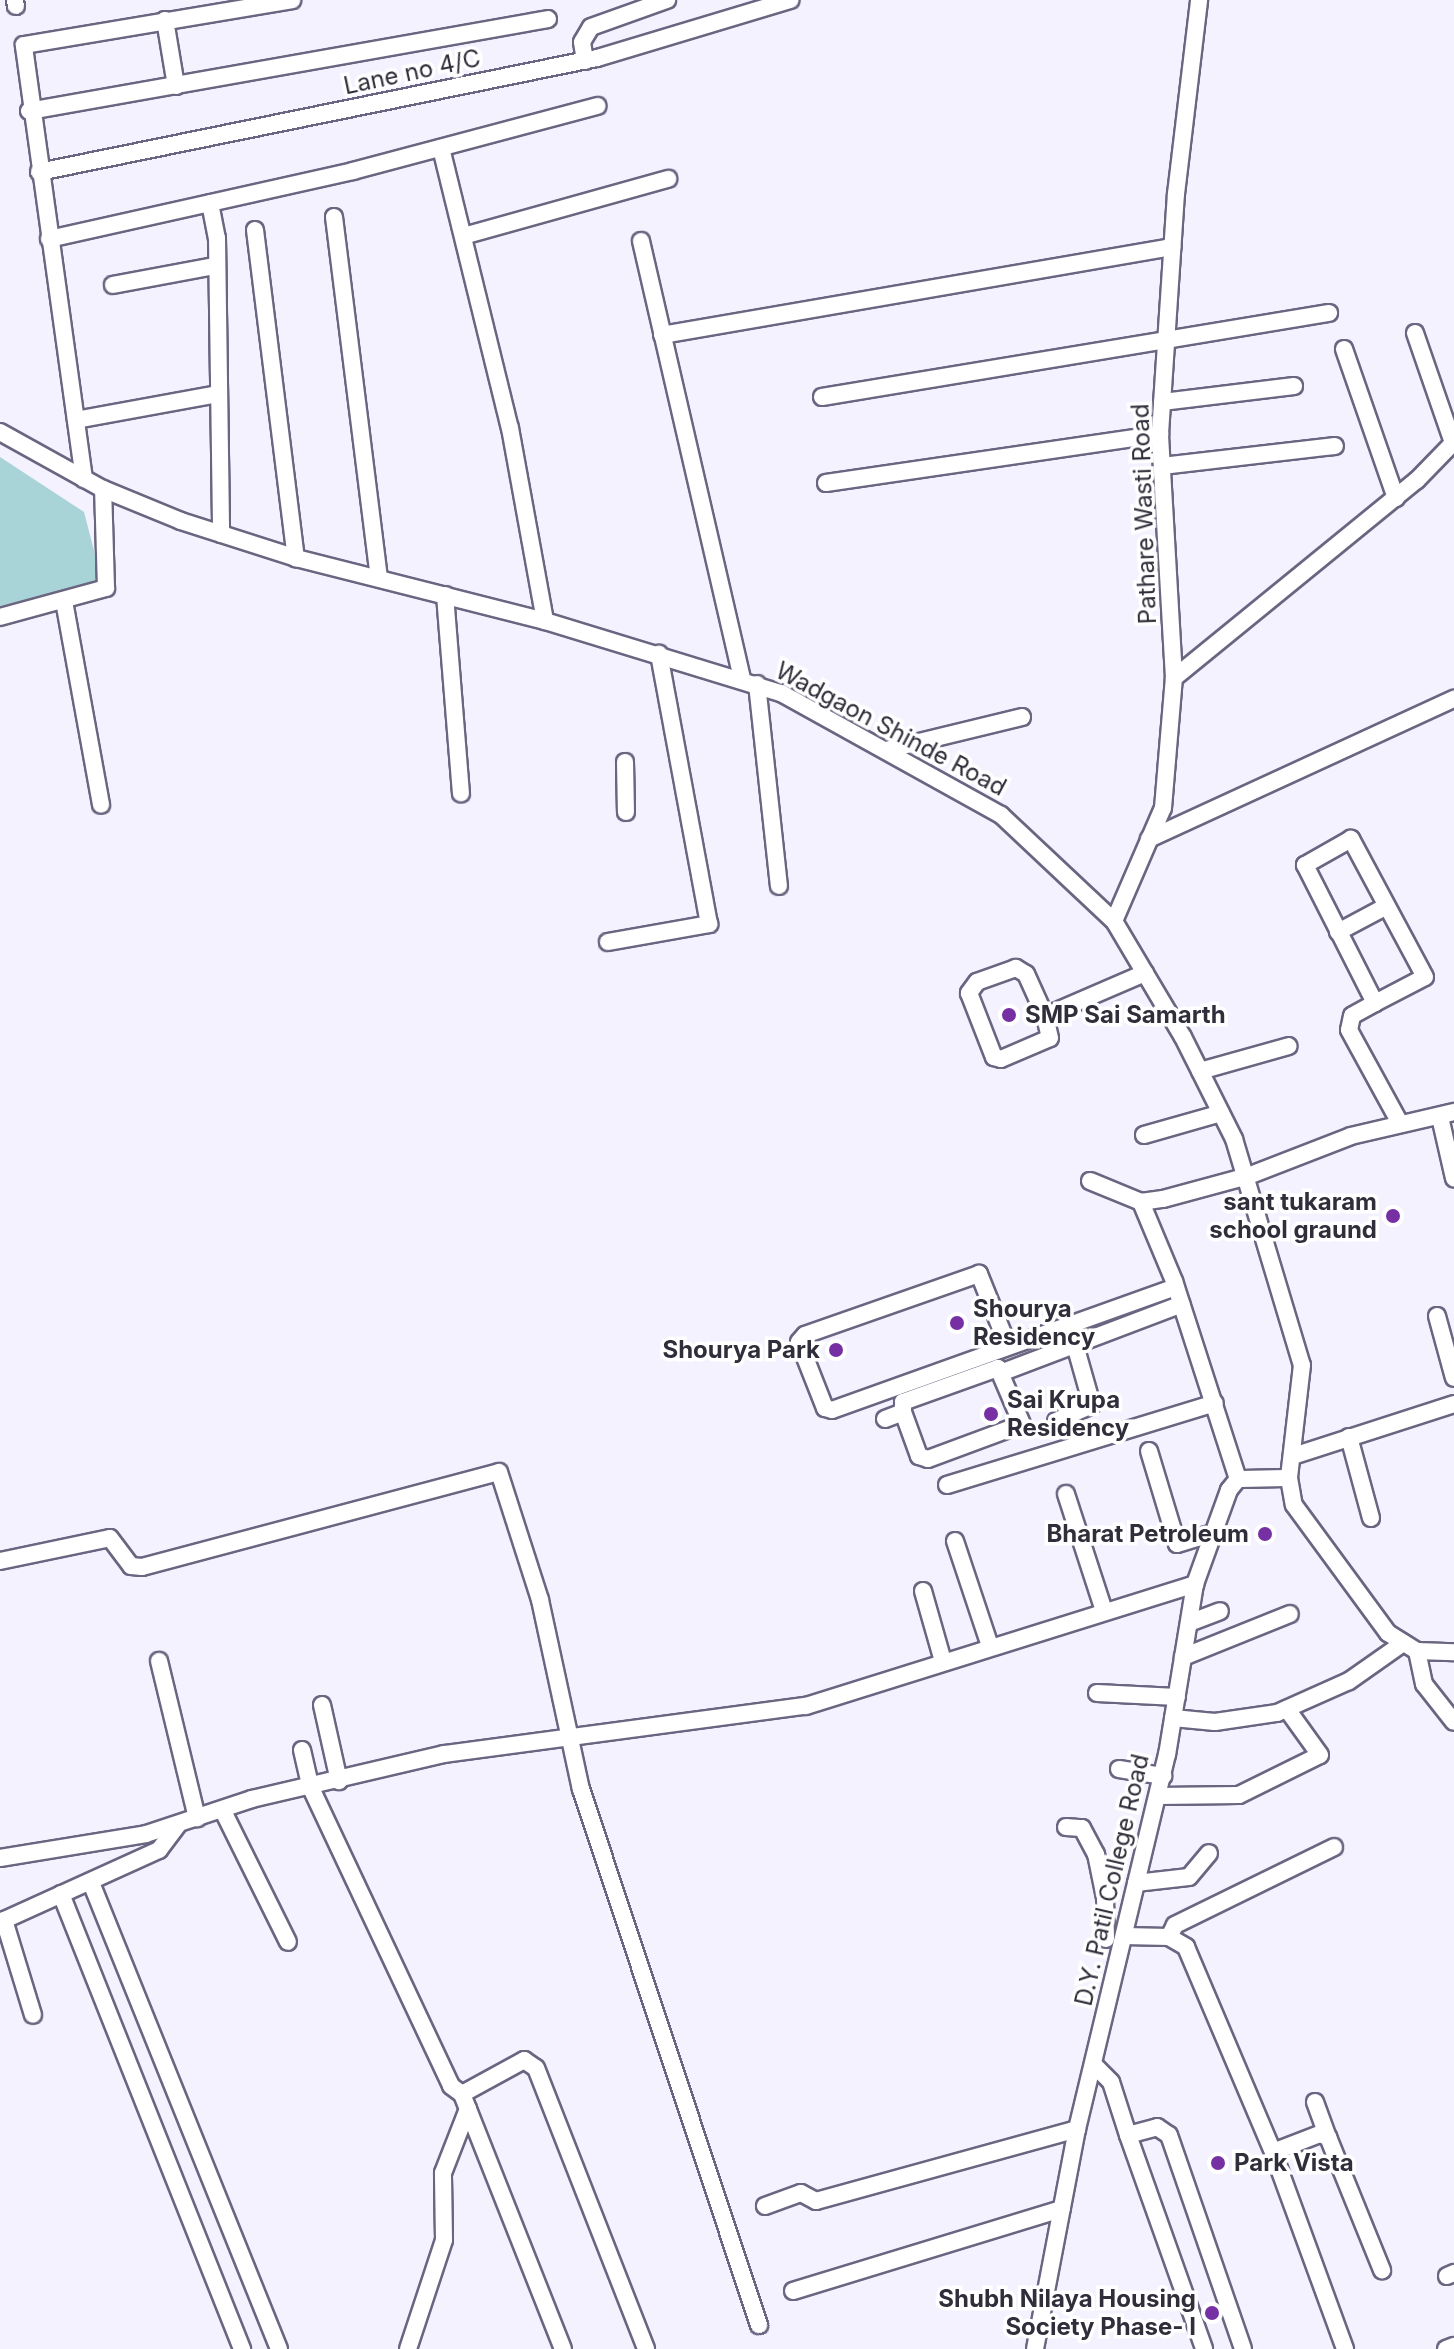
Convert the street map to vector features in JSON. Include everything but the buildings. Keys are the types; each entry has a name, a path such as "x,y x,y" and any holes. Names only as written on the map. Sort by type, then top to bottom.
{"street":[{"path":"84,479 29,111 24,45 292,0"},
{"path":"585,61 582,42 591,27 667,0"},
{"name":"Lane no 4/C","path":"39,172 585,61 790,0"},
{"name":"Pathare Wasti Road","path":"1114,921 1163,808 1174,678 1160,434 1172,247 1199,0"},
{"path":"29,111 548,19"},
{"path":"165,20 176,86"},
{"path":"49,239 441,148 597,106"},
{"path":"441,148 467,235 545,621"},
{"path":"467,235 668,179"},
{"path":"210,203 217,238 221,534"},
{"path":"334,217 379,578"},
{"path":"255,230 296,558"},
{"path":"641,241 749,681 779,886"},
{"path":"662,335 1172,247"},
{"path":"113,285 215,266"},
{"path":"822,397 1166,336 1329,313"},
{"path":"1174,678 1396,498 1454,442 1415,333"},
{"path":"1344,349 1396,498"},
{"path":"1162,402 1294,386"},
{"path":"76,420 218,394"},
{"name":"Wadgaon Shinde Road","path":"0,432 103,489 221,534 296,558 545,621 749,681 886,750 1001,815 1114,921 1221,1113 1248,1176 1302,1365 1289,1478"},
{"path":"826,483 1160,434"},
{"path":"1162,466 1335,446"},
{"path":"0,617 98,592 109,579 103,489"},
{"path":"445,595 461,793"},
{"path":"64,601 101,805"},
{"path":"608,942 709,924 659,654"},
{"path":"1149,839 1454,699"},
{"path":"886,750 1022,717"},
{"path":"625,762 626,812"},
{"path":"1375,1003 1305,865 1351,839 1425,977 1352,1016 1349,1030 1400,1123"},
{"path":"1338,932 1387,906"},
{"path":"1016,968 1026,974 1045,1016 1050,1038 998,1059 969,993 977,982 1016,968"},
{"path":"1045,1016 1145,973"},
{"path":"1200,1071 1289,1046"},
{"path":"1144,1135 1221,1113"},
{"path":"1090,1181 1141,1202 1248,1176 1300,1153 1400,1123 1447,1114 1454,1178"},
{"path":"1141,1202 1182,1304 1238,1479 1289,1478 1294,1505 1308,1531 1388,1633 1410,1647 1454,1652"},
{"path":"1008,1346 979,1274 805,1335 799,1342 825,1408 832,1410 1176,1287"},
{"path":"1003,1372 1022,1424 1014,1431 923,1458 903,1412 903,1402 991,1369 1003,1372 1182,1304"},
{"path":"1437,1316 1454,1378"},
{"path":"1056,1421 1092,1405 1075,1345"},
{"path":"947,1485 1215,1403"},
{"path":"1293,1456 1454,1404"},
{"path":"885,1419 903,1412"},
{"path":"1349,1437 1371,1518"},
{"path":"1149,1451 1177,1544 1214,1533"},
{"path":"0,1561 110,1538 131,1566 142,1567 499,1472 540,1600 581,1789 759,2325"},
{"name":"D.Y. Patil College Road","path":"1035,2349 1077,2129 1163,1776 1195,1584 1238,1479"},
{"path":"1066,1494 1104,1611"},
{"path":"955,1541 990,1646"},
{"path":"0,1858 178,1825 444,1754 793,1708 1195,1584"},
{"path":"923,1591 943,1661"},
{"path":"1189,1623 1220,1611"},
{"path":"1183,1657 1290,1614"},
{"path":"1173,1718 1252,1719 1287,1709 1349,1681 1410,1647"},
{"path":"1410,1647 1424,1684 1454,1722"},
{"path":"159,1661 197,1818"},
{"path":"1097,1693 1177,1697"},
{"path":"322,1705 339,1781"},
{"path":"1158,1796 1239,1795 1320,1755 1287,1709"},
{"path":"302,1750 311,1788 451,2086 465,2102 563,2349"},
{"path":"1119,1769 1163,1776"},
{"path":"223,1811 288,1942"},
{"path":"33,2015 2,1921 61,1894 92,1885 159,1850 178,1825"},
{"path":"1066,1827 1082,1828 1096,1854 1106,1939"},
{"path":"1169,1937 1175,1925 1334,1847"},
{"path":"1136,1883 1189,1877 1209,1853"},
{"path":"92,1885 279,2349"},
{"path":"61,1894 242,2349"},
{"path":"1124,1936 1169,1937 1186,1947 1273,2152 1345,2349"},
{"path":"408,2349 444,2240 443,2173 465,2102 531,2061 646,2349"},
{"path":"1093,2064 1111,2082 1204,2349"},
{"path":"1315,2102 1382,2270"},
{"path":"1128,2135 1157,2127 1169,2135 1243,2349"},
{"path":"765,2206 801,2193 816,2201 1077,2129"},
{"path":"1273,2152 1320,2134 1328,2137"},
{"path":"793,2291 1062,2209"},
{"path":"1446,2349 1454,2346"}],"shaded area":[{"path":"0,457 84,512 99,570 94,583 0,606"}],"place":[{"name":"SMP Sai Samarth","path":"1009,1015"},
{"name":"sant tukaram school graund","path":"1393,1216"},
{"name":"Shourya Residency","path":"957,1323"},
{"name":"Shourya Park","path":"836,1350"},
{"name":"Sai Krupa Residency","path":"991,1414"},
{"name":"Bharat Petroleum","path":"1265,1534"},
{"name":"Park Vista","path":"1218,2163"},
{"name":"Shubh Nilaya Housing Society Phase- I","path":"1212,2313"}]}
